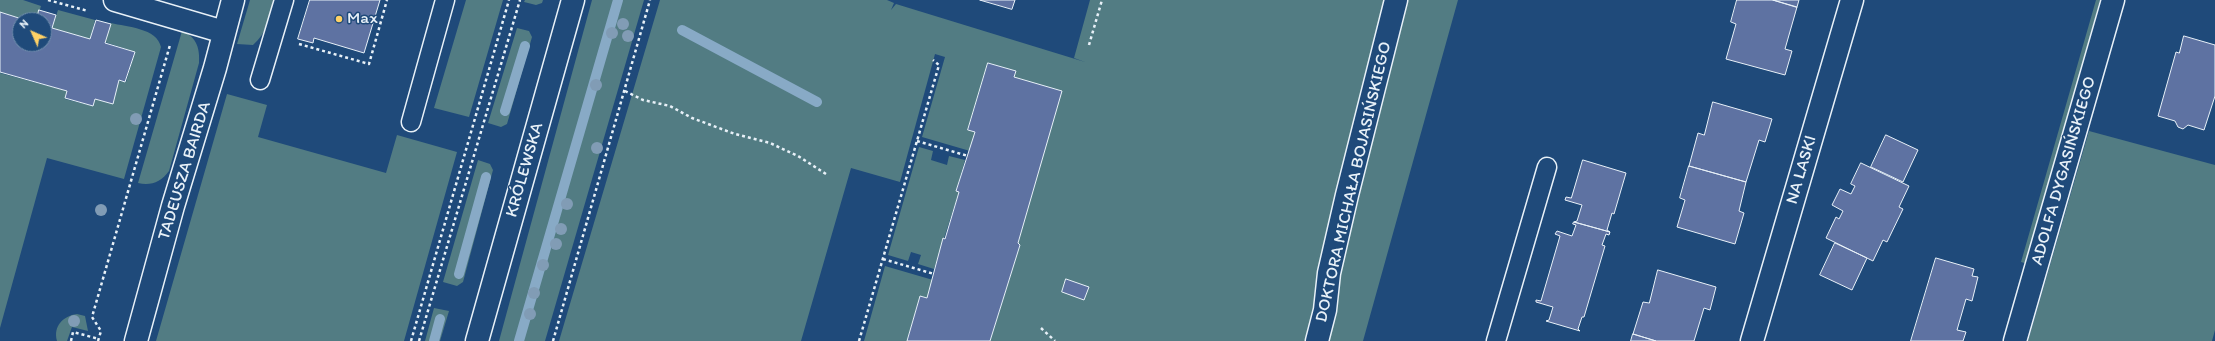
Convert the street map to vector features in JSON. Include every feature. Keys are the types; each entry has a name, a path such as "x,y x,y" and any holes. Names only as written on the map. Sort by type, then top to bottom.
{"street":[{"path":"115,0 224,32"},
{"name":"TADEUSZA BAIRDA","path":"136,341 173,206 215,68 233,0"},
{"name":"KRÓLEWSKA","path":"477,341 573,0"},
{"name":"DOKTORA MICHAŁA BOJASIŃSKIEGO","path":"1317,341 1325,310 1329,273 1347,195 1396,0"},
{"name":"NA LASKI","path":"1752,341 1852,0"},
{"name":"ADOLFA DYGASIŃSKIEGO","path":"2015,341 2113,0"}],"lane":[{"path":"260,80 284,0"},
{"path":"411,122 445,0"},
{"path":"1496,341 1547,168"}],"path":[{"path":"273,36 369,64 387,0"},
{"path":"411,341 509,0"},
{"path":"419,341 520,0"},
{"path":"553,341 650,0"},
{"path":"1088,45 1102,0"},
{"path":"71,341 73,332 99,340 101,331 92,317 171,42"},
{"path":"859,341 939,65 933,60"},
{"path":"624,91 643,100 670,106 692,118 735,134 770,143 798,156 826,174"},
{"path":"917,141 968,156"},
{"path":"883,259 934,274"},
{"path":"1041,328 1055,341"}],"green space":[{"path":"0,0 23,0 41,6 39,12 12,12 12,16 0,12"},
{"path":"250,0 273,0 271,13 265,30 258,41 253,45 237,44"},
{"path":"466,0 503,0 469,117 434,108"},
{"path":"525,0 543,0 542,3 536,5 524,2"},
{"path":"592,0 644,0 545,341 499,341"},
{"path":"660,0 887,0 894,3 891,10 896,4 1085,62 1074,58 1090,0 1391,0 1309,341 990,341 1020,245 1018,243 1027,210 1014,77 1016,71 988,63 968,130 975,132 970,151 922,137 945,57 935,54 900,182 851,168 801,341 559,341"},
{"path":"1403,0 1458,0 1363,341 1323,341"},
{"path":"2096,0 2100,0 2028,264 2021,262"},
{"path":"58,10 95,20 90,39 52,28"},
{"path":"111,23 133,27 148,32 154,36 161,47 124,179 47,158 0,328 0,73 67,91 65,99 93,106 95,99 112,103 119,81 126,82 135,52 105,42"},
{"path":"517,28 529,31 532,37 507,124 501,127 488,123"},
{"path":"182,31 194,40 198,48 199,63 169,171 163,178 155,182 147,184 138,183"},
{"path":"227,94 267,105 258,137 386,173 397,135 457,152 404,341 156,341"},
{"path":"2089,131 2215,165 2215,330 2212,341 2028,341"},
{"path":"919,147 933,151 931,160 947,165 949,156 965,160 956,191 959,192 934,269 918,264 921,255 911,252 908,261 888,255"},
{"path":"478,160 490,164 493,170 463,282 457,286 443,282"},
{"path":"885,266 933,280 927,298 920,296 907,341 864,341"},
{"path":"434,308 449,311 440,341 425,341"},
{"path":"77,314 85,316 88,331 72,327 67,341 57,341 56,331 60,323 63,319"}],"building":[{"name":"Max","path":"310,0 380,0 364,53 314,38 313,43 298,39"},
{"path":"980,0 1015,0 1012,9"},
{"path":"1737,0 1773,0 1797,7 1785,49 1792,51 1785,75 1726,59 1736,24 1731,22"},
{"path":"1773,0 1799,0 1797,7"},
{"path":"0,12 12,16 12,52 52,52 52,28 90,39 96,20 111,24 105,43 135,52 125,82 119,80 113,104 95,99 93,106 65,98 67,91 0,72"},
{"path":"52,14 56,15 52,28"},
{"path":"2184,36 2215,45 2215,96 2204,130 2188,125 2183,129 2178,127 2175,121 2158,116 2176,52 2179,53"},
{"path":"988,63 1016,71 1014,77 1062,91 1018,243 1020,245 990,341 907,341 920,296 927,298 943,238 945,239 959,192 956,191 975,132 968,130"},
{"path":"1713,102 1772,119 1765,142 1759,140 1746,182 1689,166 1698,133 1704,135"},
{"path":"1886,135 1918,150 1903,182 1871,167"},
{"path":"1583,160 1626,173 1614,214 1612,213 1607,230 1610,232 1574,222 1577,221 1582,205 1565,200 1566,197 1571,198"},
{"path":"1861,163 1909,186 1899,207 1903,209 1887,242 1883,240 1873,261 1826,238 1836,217 1839,219 1843,211 1832,205 1840,189 1851,194 1855,186 1851,184"},
{"path":"1689,166 1746,182 1739,211 1744,213 1735,244 1677,227 1685,200 1680,198"},
{"path":"1574,222 1610,232 1609,235 1606,234 1602,245 1605,246 1584,317 1582,317 1578,329 1580,331 1546,321 1549,320 1553,307 1536,302 1536,300 1541,301 1560,236 1555,234 1557,231 1572,236 1576,225 1573,224"},
{"path":"1835,243 1867,258 1852,290 1820,275"},
{"path":"1936,258 1974,269 1972,276 1978,277 1972,301 1966,299 1957,330 1966,332 1963,341 1911,341"},
{"path":"1658,270 1716,287 1710,310 1704,308 1694,341 1656,341 1633,334 1643,302 1649,303"},
{"path":"1066,279 1089,287 1084,300 1062,292"},
{"path":"1633,334 1656,341 1631,341"}],"waterway":[{"path":"519,341 618,0"},
{"path":"682,30 817,102"},
{"path":"505,111 525,46"},
{"path":"459,274 486,177"},
{"path":"434,341 440,319"}],"place":[{"name":"Max","path":"339,19"}]}
